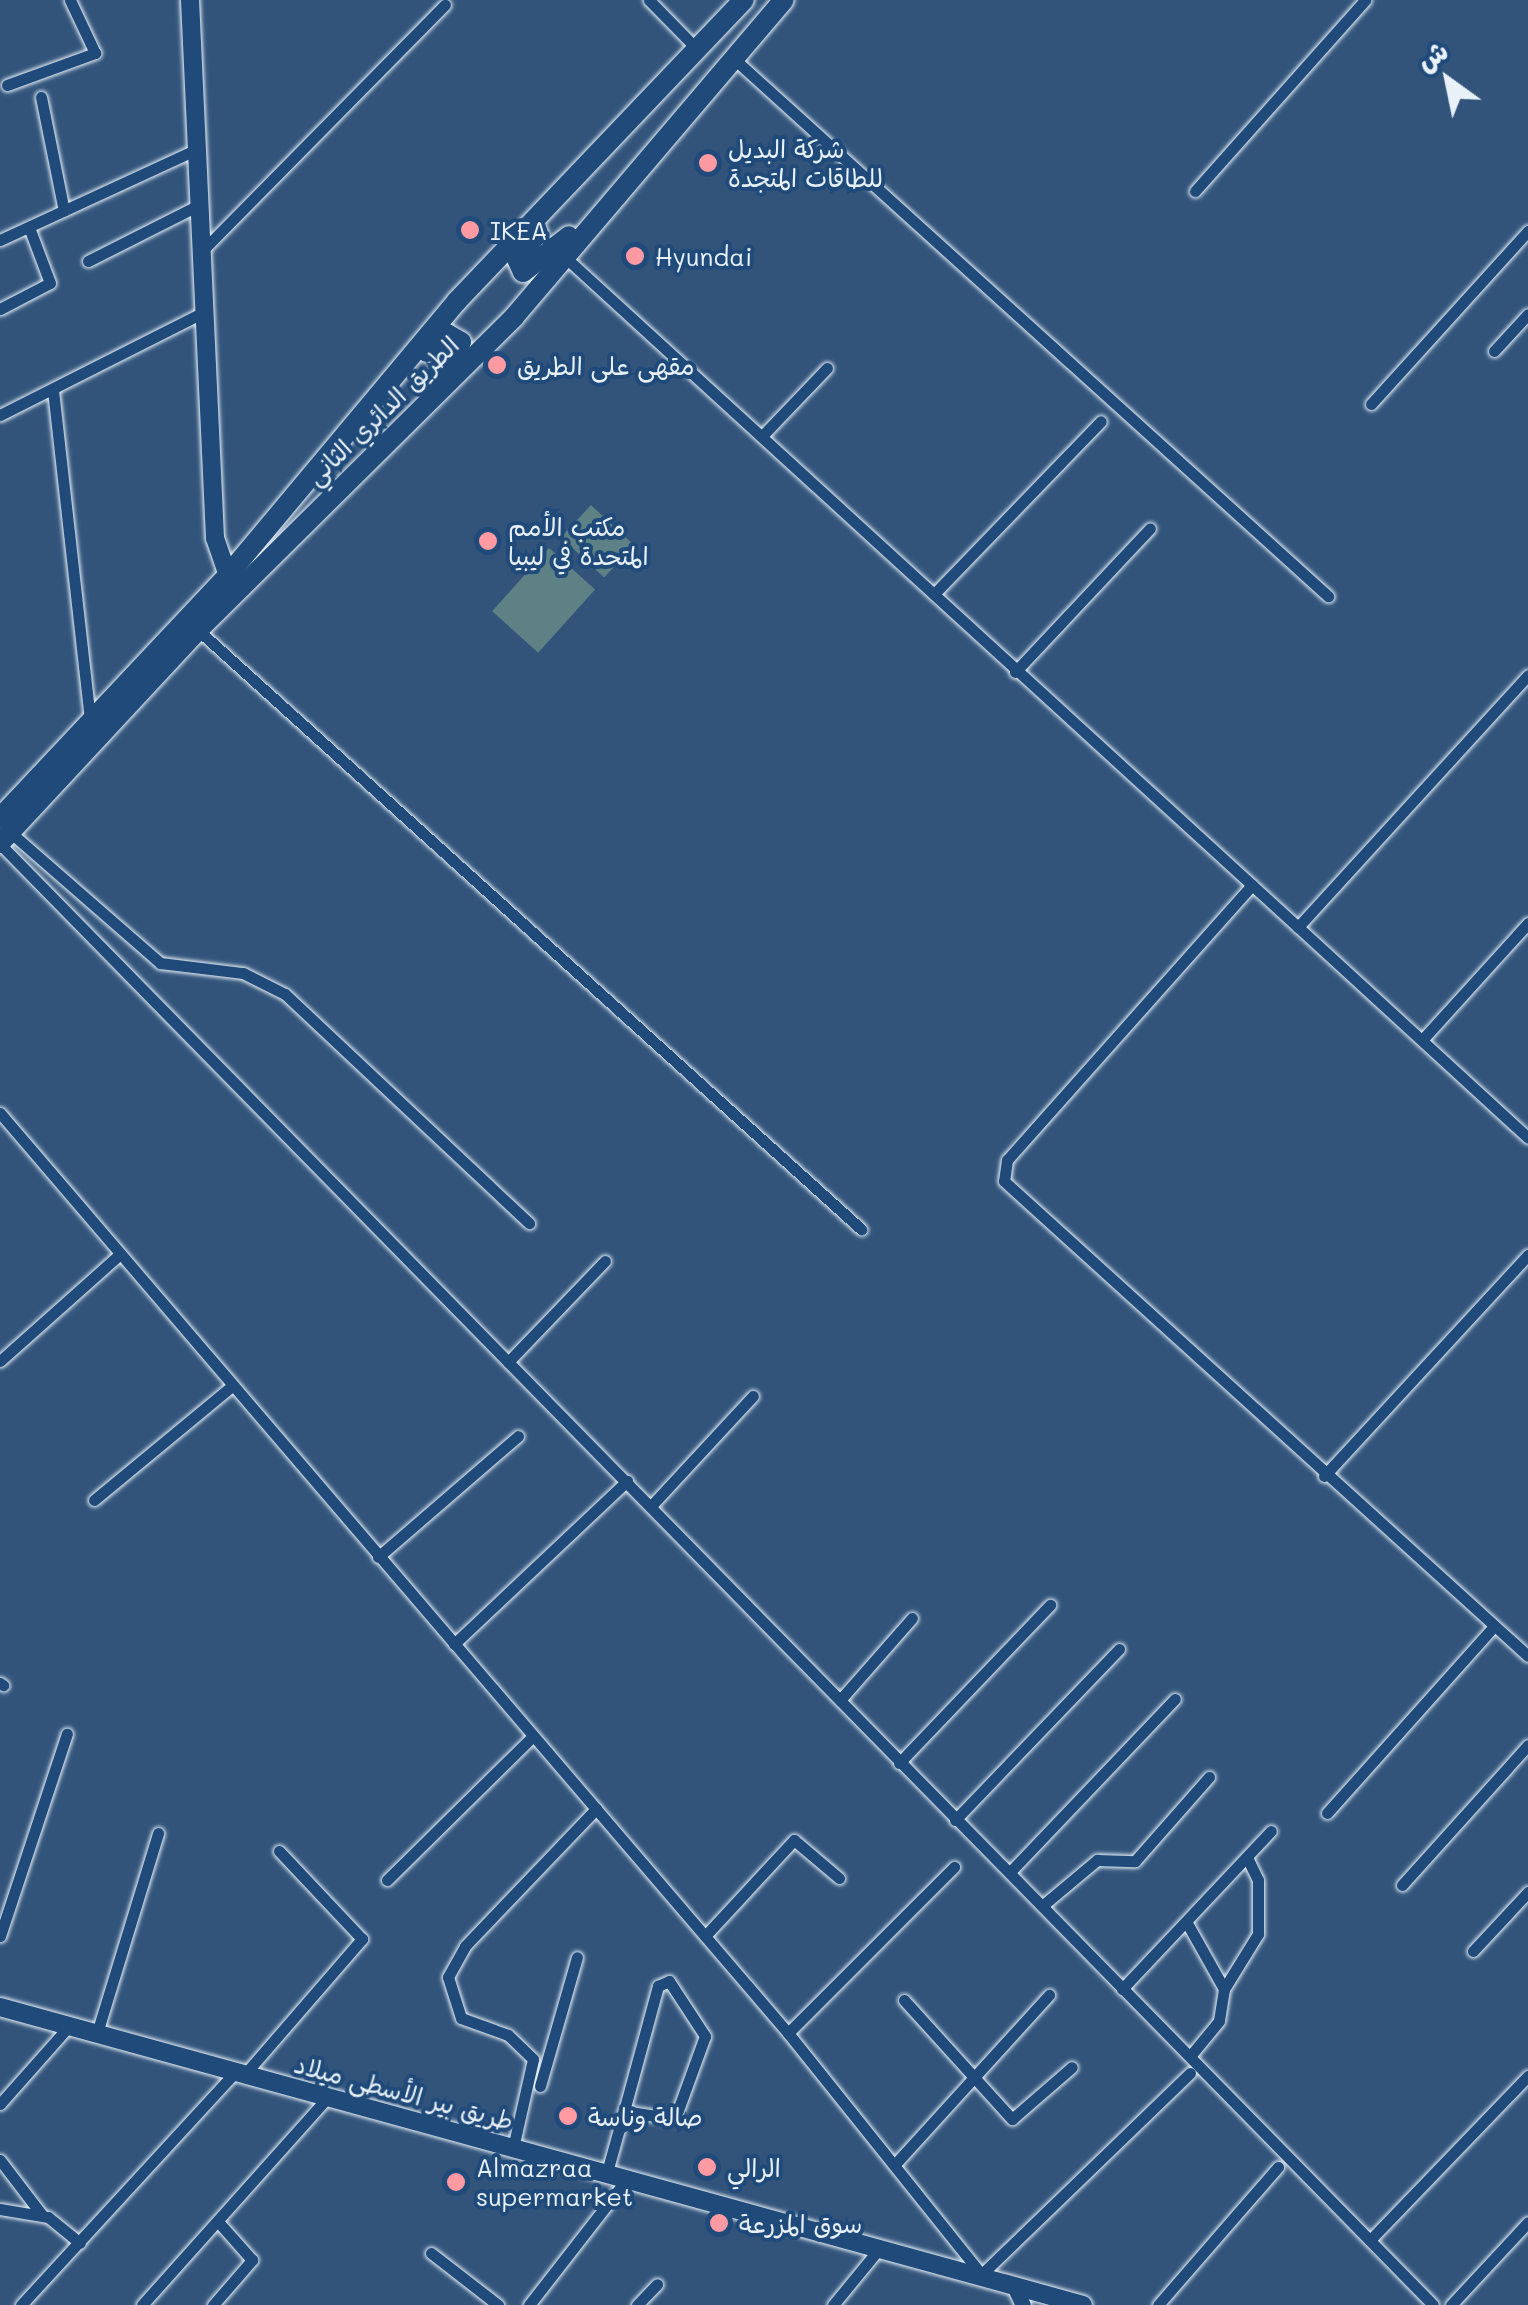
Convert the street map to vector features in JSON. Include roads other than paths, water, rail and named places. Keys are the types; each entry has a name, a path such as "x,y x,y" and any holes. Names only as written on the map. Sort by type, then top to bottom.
{"highway":[{"name":"الطريق الدائري الثاني","path":"2,834 90,721 228,575 366,412 744,0"},
{"name":"الطريق الدائري الثاني","path":"2,834 566,258 704,87 784,0"},
{"path":"608,145 517,260 523,272 582,224 704,87"},
{"path":"337,488 454,357 458,337 439,339 366,412"}],"main road":[{"path":"190,0 216,538 228,575"},
{"name":"طريق بير الأسطى ميلاد","path":"0,2006 1083,2305"},
{"path":"1014,2286 1023,2305"}],"street":[{"path":"7,86 95,53 70,0"},
{"path":"649,0 697,50"},
{"path":"1195,191 1365,0"},
{"path":"202,251 444,4"},
{"path":"732,56 1328,596"},
{"path":"41,97 64,211"},
{"path":"0,240 199,148"},
{"path":"88,261 201,204"},
{"path":"0,309 50,283 29,227"},
{"path":"1371,404 1528,231"},
{"path":"566,258 1528,1138"},
{"path":"0,415 204,312"},
{"path":"1494,351 1528,314"},
{"path":"762,436 827,368"},
{"path":"53,390 90,721"},
{"path":"934,594 1101,421"},
{"path":"1015,672 1150,528"},
{"path":"198,630 861,1229"},
{"path":"1298,927 1528,675"},
{"path":"2,834 160,962 243,973 286,994 529,1223"},
{"path":"2,834 508,1362 1433,2305"},
{"path":"1252,886 1001,1171 1324,1476 1528,1656"},
{"path":"1422,1040 1528,924"},
{"path":"0,1114 788,2033 897,2162 986,2276 1190,2073"},
{"path":"0,1360 120,1254"},
{"path":"1324,1476 1528,1254"},
{"path":"508,1362 605,1261"},
{"path":"94,1500 232,1386"},
{"path":"651,1506 753,1396"},
{"path":"378,1556 518,1436"},
{"path":"454,1644 627,1482"},
{"path":"899,1763 1050,1605"},
{"path":"840,1700 912,1618"},
{"path":"1327,1813 1494,1626"},
{"path":"956,1820 1119,1649"},
{"path":"1010,1872 1175,1699"},
{"path":"0,1936 67,1734"},
{"path":"386,1880 533,1736"},
{"path":"1402,1885 1528,1745"},
{"path":"1042,1906 1097,1860 1134,1861 1209,1777"},
{"path":"522,2120 533,2059 508,2035 461,2018 447,1997 448,1977 465,1946 596,1809"},
{"path":"1122,1989 1271,1831"},
{"path":"97,2033 158,1833"},
{"path":"705,1936 794,1840 839,1878"},
{"path":"21,2305 362,1939 280,1851"},
{"path":"1191,2056 1219,2020 1224,1989 1258,1934 1258,1880 1247,1857"},
{"path":"788,2033 954,1867"},
{"path":"1473,1951 1528,1892"},
{"path":"1187,1923 1224,1989"},
{"path":"514,2148 576,1957"},
{"path":"608,2172 624,2111 658,1986 669,1980 705,2036 678,2110 669,2118 624,2111"},
{"path":"897,2162 1049,1995"},
{"path":"904,2000 1017,2121 1072,2067"},
{"path":"0,2104 70,2026"},
{"path":"1370,2240 1528,2076"},
{"path":"142,2305 221,2225 328,2097"},
{"path":"0,2160 42,2215 80,2243"},
{"path":"1158,2305 1278,2167"},
{"path":"529,2305 628,2178"},
{"path":"0,2209 42,2215"},
{"path":"1451,2305 1528,2222"},
{"path":"213,2305 252,2260 221,2225"},
{"path":"833,2305 879,2249"},
{"path":"431,2254 498,2305"},
{"path":"638,2305 656,2284"}],"place":[{"name":"شركة البديل للطاقات المتجدة","path":"708,163"},
{"name":"IKEA","path":"470,230"},
{"name":"Hyundai","path":"635,256"},
{"name":"مقهى على الطريق","path":"497,365"},
{"name":"مكتب الأمم المتحدة في ليبيا","path":"488,541"},
{"name":"صالة وناسة","path":"568,2116"},
{"name":"الرالي","path":"707,2167"},
{"name":"Almazraa supermarket","path":"456,2182"},
{"name":"سوق المزرعة","path":"719,2223"}]}
